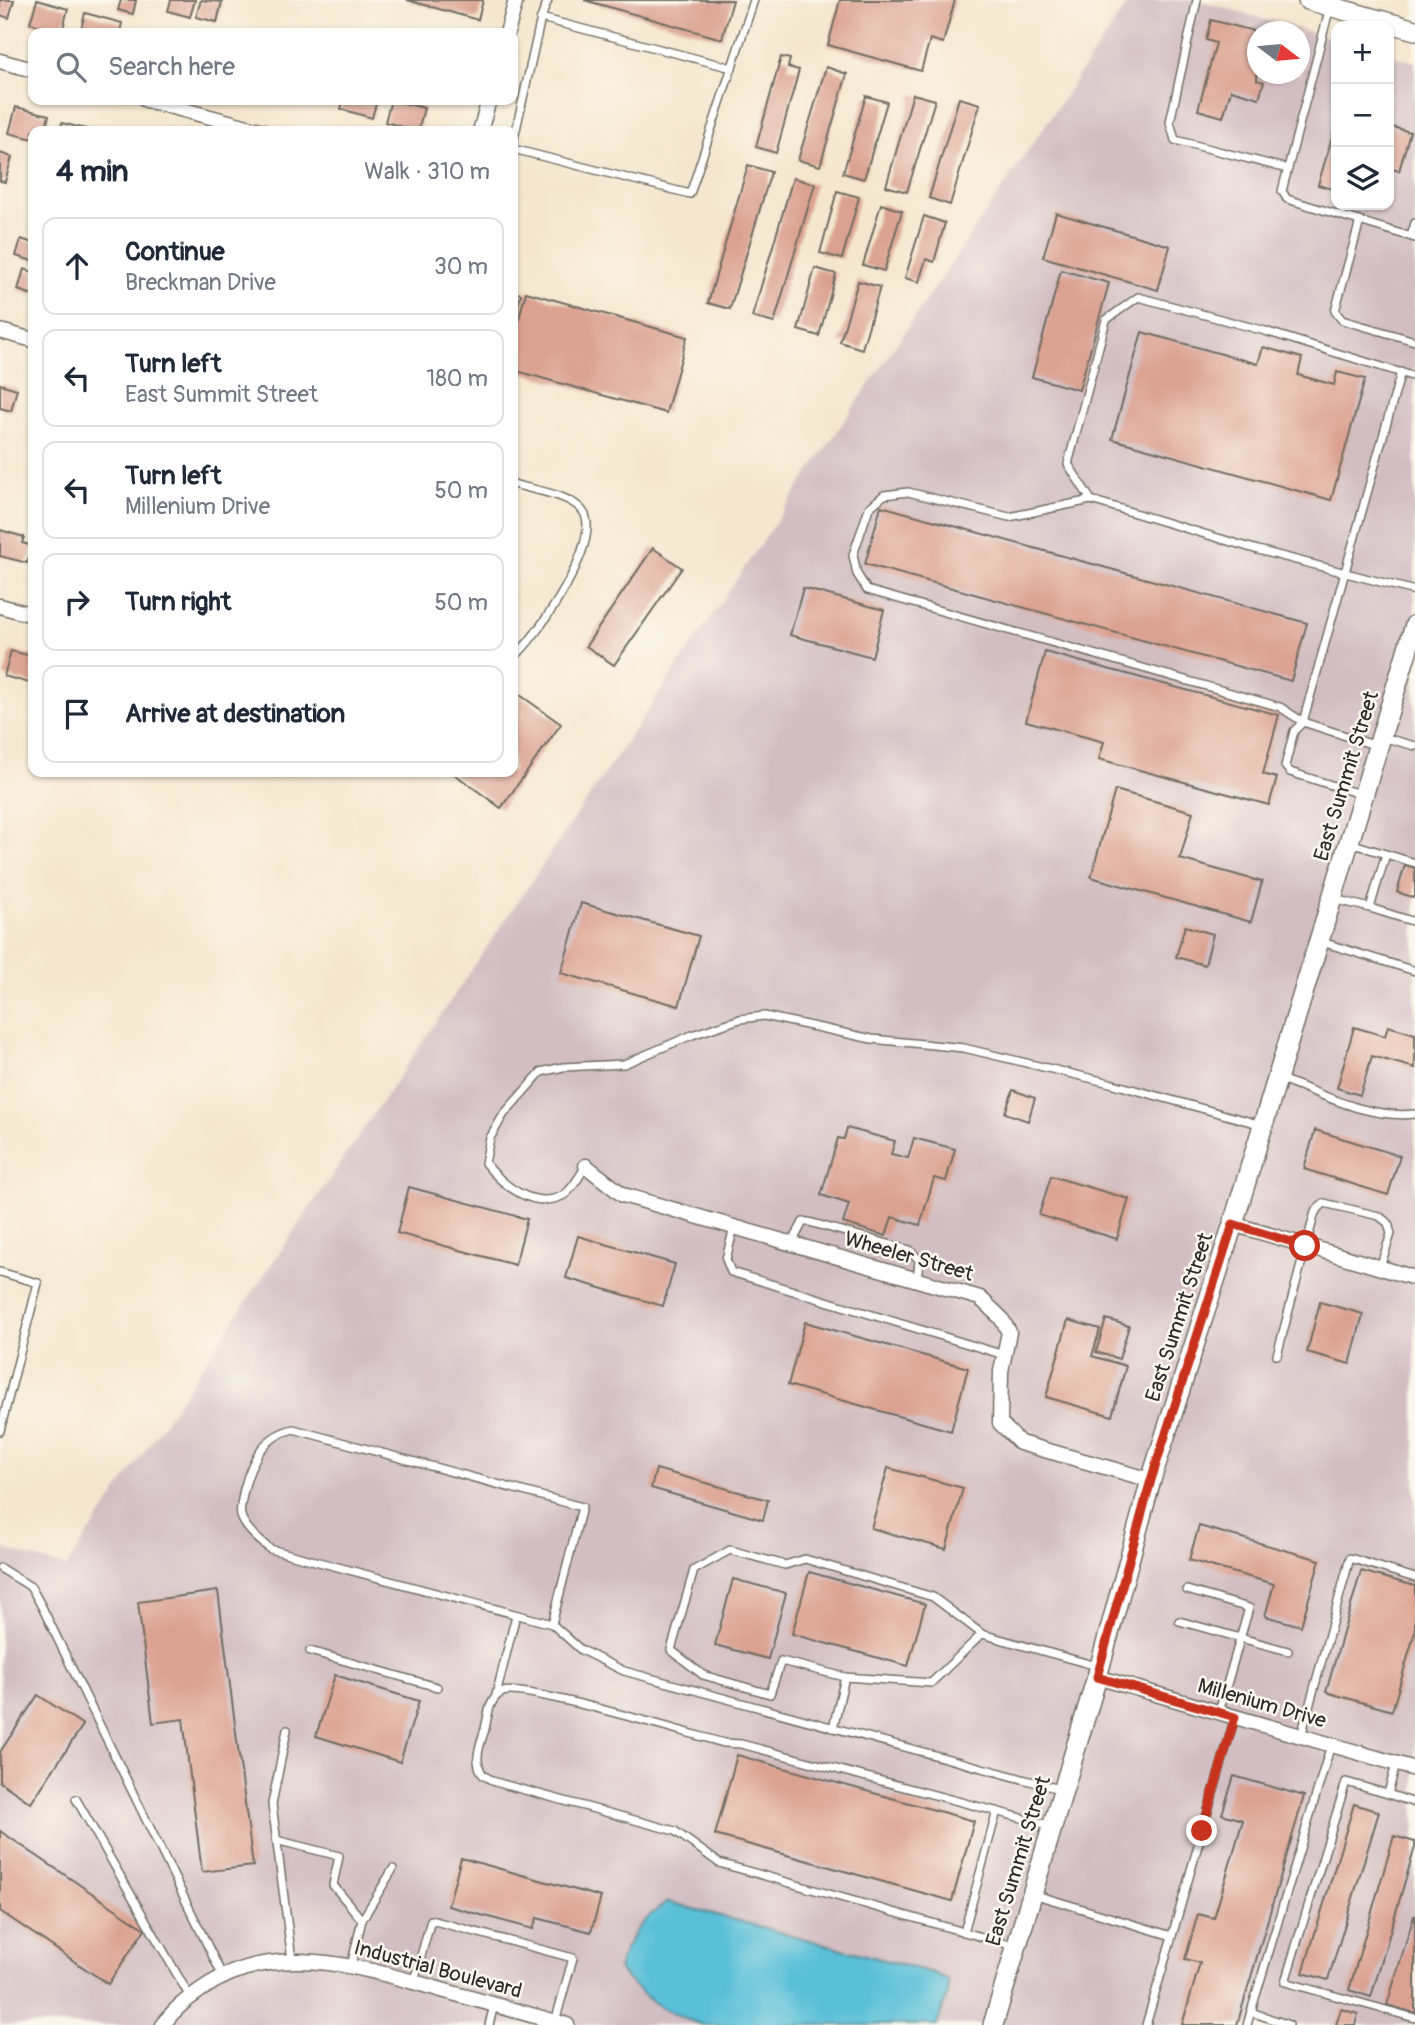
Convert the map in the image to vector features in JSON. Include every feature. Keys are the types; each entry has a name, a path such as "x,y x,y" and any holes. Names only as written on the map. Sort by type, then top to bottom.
{"street":[{"path":"508,28 516,0"},
{"path":"1308,0 1415,30"},
{"path":"0,61 28,69"},
{"path":"165,105 244,126"},
{"path":"481,126 488,105"},
{"path":"0,331 28,339"},
{"path":"0,606 28,614"},
{"name":"East Summit Street","path":"993,2025 1099,1672 1151,1480 1233,1224 1415,625"},
{"name":"Wheeler Street","path":"586,1166 623,1195 980,1298 1001,1318 1009,1332 1004,1355 999,1423 1020,1443 1151,1480"},
{"path":"1233,1224 1415,1278"},
{"name":"Millenium Drive","path":"1099,1672 1219,1713 1415,1769"},
{"name":"Industrial Boulevard","path":"163,2025 174,2009 223,1978 256,1963 292,1960 351,1966 561,2023"}],"lane":[{"path":"517,126 541,18 548,0"},
{"path":"518,150 690,194 754,0"},
{"path":"1197,0 1170,122 1175,140 1288,169"},
{"path":"1331,6 1282,191 1287,199 1413,237 1415,223"},
{"path":"541,18 732,68"},
{"path":"1360,221 1335,311 1342,320 1415,341"},
{"path":"1091,500 1068,464 1106,320 1138,297 1265,331 1415,377"},
{"path":"1364,795 1290,772 1285,766 1294,731 1303,722 1401,372"},
{"path":"518,486 571,502 588,519 589,532 585,549 533,638 518,653"},
{"path":"1415,591 1091,500 1009,517 908,492 884,495 869,508 853,555 857,574 867,590 1280,707 1303,722 1380,742 1415,746"},
{"path":"1349,842 1415,863"},
{"path":"1370,908 1386,854"},
{"path":"1332,898 1415,922"},
{"path":"1319,941 1415,971"},
{"path":"586,1166 564,1196 544,1200 520,1195 497,1178 485,1163 490,1138 504,1115 541,1072 563,1067 624,1064 692,1035 740,1019 764,1016 872,1039 964,1048 1110,1083 1263,1125"},
{"path":"1277,1078 1364,1110 1393,1116 1415,1114"},
{"path":"1277,1355 1315,1212 1324,1203 1379,1216 1388,1223 1391,1234 1380,1267"},
{"path":"792,1244 797,1228 803,1222 809,1222 910,1250 919,1260 917,1280"},
{"path":"734,1227 726,1259 731,1272 1004,1355"},
{"path":"0,1272 38,1283 0,1431"},
{"path":"552,1624 582,1507 293,1429 277,1433 252,1460 242,1498 241,1516 258,1539 270,1549 552,1624 581,1650 624,1671 1063,1790"},
{"path":"770,1694 703,1675 671,1650 694,1570 730,1550 785,1565 805,1559 933,1597 982,1634 1099,1672"},
{"path":"1301,1736 1349,1559 1415,1578"},
{"path":"0,1568 31,1587 43,1607 223,1978"},
{"path":"1188,1590 1249,1608 1219,1713"},
{"path":"516,1615 477,1759 483,1775 495,1782 675,1831 719,1863 1016,1947"},
{"path":"1179,1621 1288,1651"},
{"path":"766,1711 781,1661 845,1677 930,1683 982,1634"},
{"path":"310,1651 437,1687"},
{"path":"833,1728 845,1677"},
{"path":"496,1695 513,1690 545,1696 724,1743 741,1744 866,1775 1053,1826"},
{"path":"1146,2025 1235,1717"},
{"path":"288,1730 272,1804 292,1960"},
{"path":"1247,2025 1331,1745"},
{"path":"1388,1794 1396,1764"},
{"path":"1415,1803 1346,1782 1285,1982 1415,2018"},
{"path":"76,1799 190,1997"},
{"path":"964,1932 997,1811"},
{"path":"276,1840 340,1856 333,1885 362,1920"},
{"path":"351,1966 362,1920 393,1868"},
{"path":"1032,1893 1172,1936"},
{"path":"414,1982 431,1920 573,1958 561,2023"},
{"path":"489,2025 495,2005"},
{"path":"1251,2012 1289,2025"}],"shaded area":[{"path":"1130,0 1198,0 1270,21 1247,21 1247,84 1310,84 1310,32 1331,39 1331,210 1394,210 1394,56 1415,62 1415,2025 0,2025 0,1548 66,1567"}],"water":[{"path":"668,1902 936,1974 948,1980 948,1993 937,2025 703,2025 666,2010 647,1997 618,1969 636,1931 650,1915"}],"building":[{"path":"0,0 14,0 9,18 0,15"},
{"path":"37,0 68,9 63,28 48,28 30,23"},
{"path":"121,0 136,0 133,14 118,10"},
{"path":"171,0 195,0 190,17 168,11"},
{"path":"201,0 222,2 217,22 196,17"},
{"path":"407,0 483,0 478,20"},
{"path":"584,0 733,0 722,39"},
{"path":"840,0 955,0 943,43 930,39 921,71 828,45"},
{"path":"85,13 122,23 121,28 81,28"},
{"path":"1211,20 1247,29 1247,84 1263,84 1259,98 1231,90 1223,117 1198,110 1216,43 1206,40"},
{"path":"781,57 790,59 788,67 799,70 776,153 756,147"},
{"path":"826,67 847,74 820,166 798,160"},
{"path":"913,94 935,100 907,192 886,186"},
{"path":"866,96 887,102 864,179 843,173"},
{"path":"959,98 980,104 950,205 929,198"},
{"path":"342,105 376,105 372,118 341,109"},
{"path":"390,105 424,108 419,126 400,126 385,122"},
{"path":"16,107 49,115 46,126 28,126 28,138 9,133"},
{"path":"1394,127 1410,132 1399,171 1394,170"},
{"path":"1331,141 1331,189 1318,185"},
{"path":"0,153 12,157 5,182 0,181"},
{"path":"748,165 771,172 730,309 708,303"},
{"path":"793,178 815,184 774,323 752,317"},
{"path":"837,191 859,197 842,259 820,253"},
{"path":"881,204 902,211 884,271 863,265"},
{"path":"1056,213 1170,246 1158,290 1043,257"},
{"path":"924,216 945,223 934,262 926,259 919,282 905,278"},
{"path":"21,239 28,241 28,260 16,256"},
{"path":"815,268 836,274 819,336 798,330"},
{"path":"24,269 28,270 28,293 18,290"},
{"path":"1061,270 1109,283 1079,390 1032,377"},
{"path":"858,281 880,287 862,349 840,342"},
{"path":"526,292 687,337 666,413 518,371 518,322"},
{"path":"1142,332 1258,364 1263,347 1302,358 1298,375 1334,385 1337,372 1365,379 1331,500 1112,439"},
{"path":"0,384 17,389 11,411 0,408"},
{"path":"881,506 1307,623 1291,681 865,564"},
{"path":"0,530 24,537 22,543 28,545 27,563 0,556"},
{"path":"653,548 682,568 614,665 586,646"},
{"path":"803,588 884,610 872,657 790,635"},
{"path":"11,651 28,655 28,683 4,676"},
{"path":"1045,652 1279,715 1263,774 1277,778 1269,805 1099,759 1104,742 1026,721"},
{"path":"518,694 561,724 501,808 458,777 518,777"},
{"path":"1115,790 1193,812 1180,859 1262,882 1251,922 1091,877"},
{"path":"1405,865 1415,868 1415,898 1397,892"},
{"path":"581,903 699,936 679,1006 561,973"},
{"path":"1185,926 1213,934 1205,965 1176,957"},
{"path":"1388,1026 1415,1034 1415,1068 1372,1056 1360,1095 1337,1088 1354,1027 1385,1036"},
{"path":"1013,1090 1035,1098 1028,1121 1005,1113"},
{"path":"847,1128 895,1141 891,1154 908,1158 914,1138 955,1149 946,1181 934,1178 920,1225 892,1217 886,1236 843,1223 849,1204 821,1195 838,1138 844,1139"},
{"path":"1315,1130 1400,1156 1388,1195 1304,1169"},
{"path":"1051,1176 1129,1199 1117,1239 1039,1215"},
{"path":"409,1187 527,1219 515,1265 397,1233"},
{"path":"578,1236 675,1264 663,1306 566,1278"},
{"path":"1320,1302 1363,1314 1350,1364 1307,1352"},
{"path":"1106,1319 1129,1326 1119,1359 1096,1352"},
{"path":"1068,1320 1100,1329 1092,1356 1126,1366 1112,1416 1046,1397"},
{"path":"805,1322 968,1368 951,1431 788,1385"},
{"path":"888,1468 963,1488 946,1549 871,1528"},
{"path":"656,1469 768,1500 763,1520 651,1488"},
{"path":"1199,1526 1320,1560 1301,1626 1265,1616 1274,1584 1189,1560"},
{"path":"1361,1571 1415,1586 1415,1632 1392,1711 1326,1692"},
{"path":"809,1572 925,1604 908,1666 792,1634"},
{"path":"733,1579 786,1593 768,1659 715,1645"},
{"path":"218,1591 253,1866 202,1872 183,1719 153,1723 138,1602"},
{"path":"335,1675 419,1701 400,1762 316,1736"},
{"path":"38,1695 83,1725 31,1803 0,1782 0,1752"},
{"path":"737,1755 974,1821 952,1901 715,1835"},
{"path":"1234,1776 1304,1796 1237,2025 1182,2025 1200,1963 1185,1959 1198,1914 1214,1918 1243,1820 1222,1814"},
{"path":"1354,1804 1379,1812 1328,1980 1303,1973"},
{"path":"0,1831 145,1929 108,1984 0,1911"},
{"path":"1394,1836 1415,1842 1415,1847 1371,1997 1349,1990"},
{"path":"461,1858 601,1897 591,1932 537,1918 533,1929 448,1906"},
{"path":"1415,1916 1415,2013 1387,2005"},
{"path":"1341,2009 1358,2014 1355,2025 1336,2025"}],"route":[{"path":"1202,1831 1235,1717 1097,1677 1151,1480 1233,1224 1305,1246"}]}
